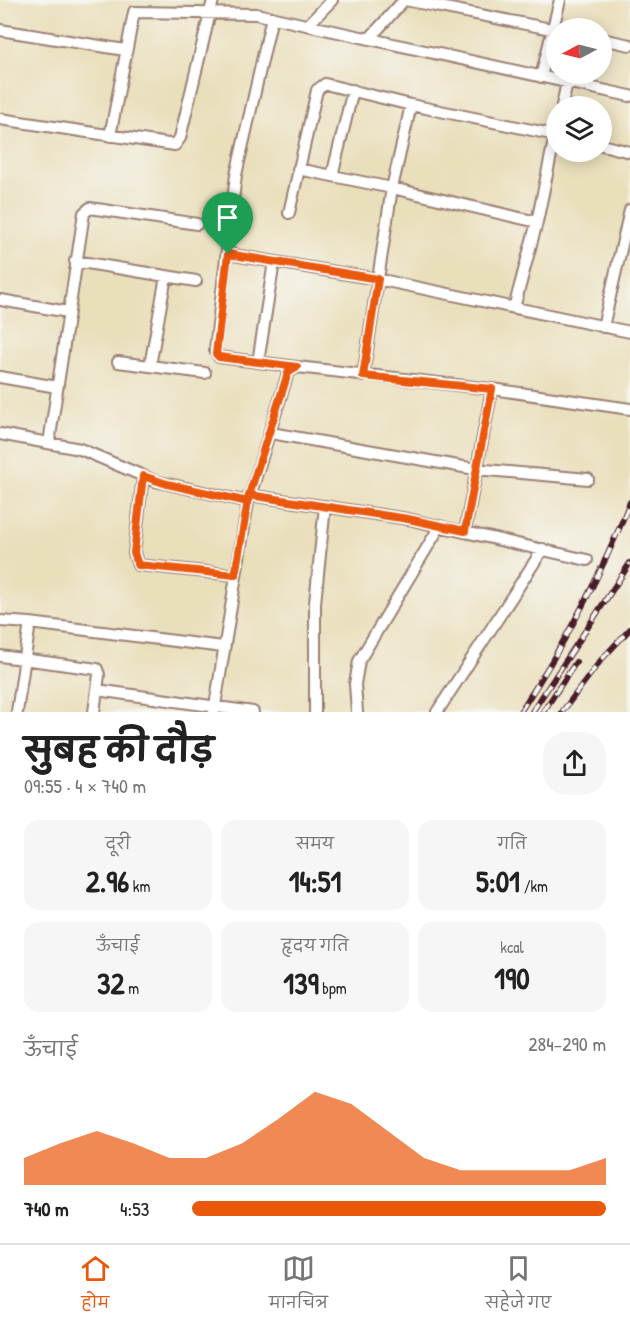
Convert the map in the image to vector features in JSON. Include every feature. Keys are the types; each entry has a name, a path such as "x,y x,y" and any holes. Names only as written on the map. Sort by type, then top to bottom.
{"street":[{"path":"110,136 136,0"},
{"path":"0,119 169,145 178,143 213,0"},
{"path":"308,24 332,0"},
{"path":"369,39 405,0 546,27"},
{"path":"557,18 560,0"},
{"path":"134,12 210,14 235,12 272,17 546,78"},
{"path":"272,17 236,175 216,354 219,357 363,376 492,389 630,409"},
{"path":"0,30 125,50"},
{"path":"612,41 630,45"},
{"path":"541,77 546,60"},
{"path":"289,213 317,90 325,84 411,105 546,132"},
{"path":"576,84 630,96"},
{"path":"332,176 353,90"},
{"path":"363,376 392,188 411,105"},
{"path":"612,148 630,152"},
{"path":"514,308 550,162"},
{"path":"298,170 392,188 537,222"},
{"path":"49,443 84,213 90,208 198,224"},
{"path":"603,327 625,256 630,210"},
{"path":"228,254 378,279 630,332"},
{"path":"75,261 196,281"},
{"path":"258,362 274,262"},
{"path":"150,366 165,276"},
{"path":"1,300 68,312"},
{"path":"118,362 205,373"},
{"path":"215,709 249,498 288,373 297,367"},
{"path":"0,377 57,387"},
{"path":"465,531 492,389"},
{"path":"271,433 475,469 588,479"},
{"path":"0,434 91,452 143,476 167,484 249,498 325,506 440,526 587,560"},
{"path":"143,476 134,553 138,565 235,575"},
{"path":"315,712 315,603 325,506"},
{"path":"357,712 355,684 359,661 440,526"},
{"path":"437,712 543,549"},
{"path":"0,621 224,647"},
{"path":"17,712 30,623"},
{"path":"0,656 97,669 99,675 94,712"},
{"path":"97,690 215,709 253,712"}],"railway":[{"path":"520,712 581,610 630,502"},
{"path":"532,712 630,563"},
{"path":"562,712 601,660 630,629"},
{"path":"543,712 576,662"}],"route":[{"path":"228,254 216,354 219,357 297,367 288,373 271,433 249,495 248,502 235,575 138,565 134,553 143,476 167,484 248,502 249,495 408,519 465,531 492,389 363,376 378,279 228,254"}]}
